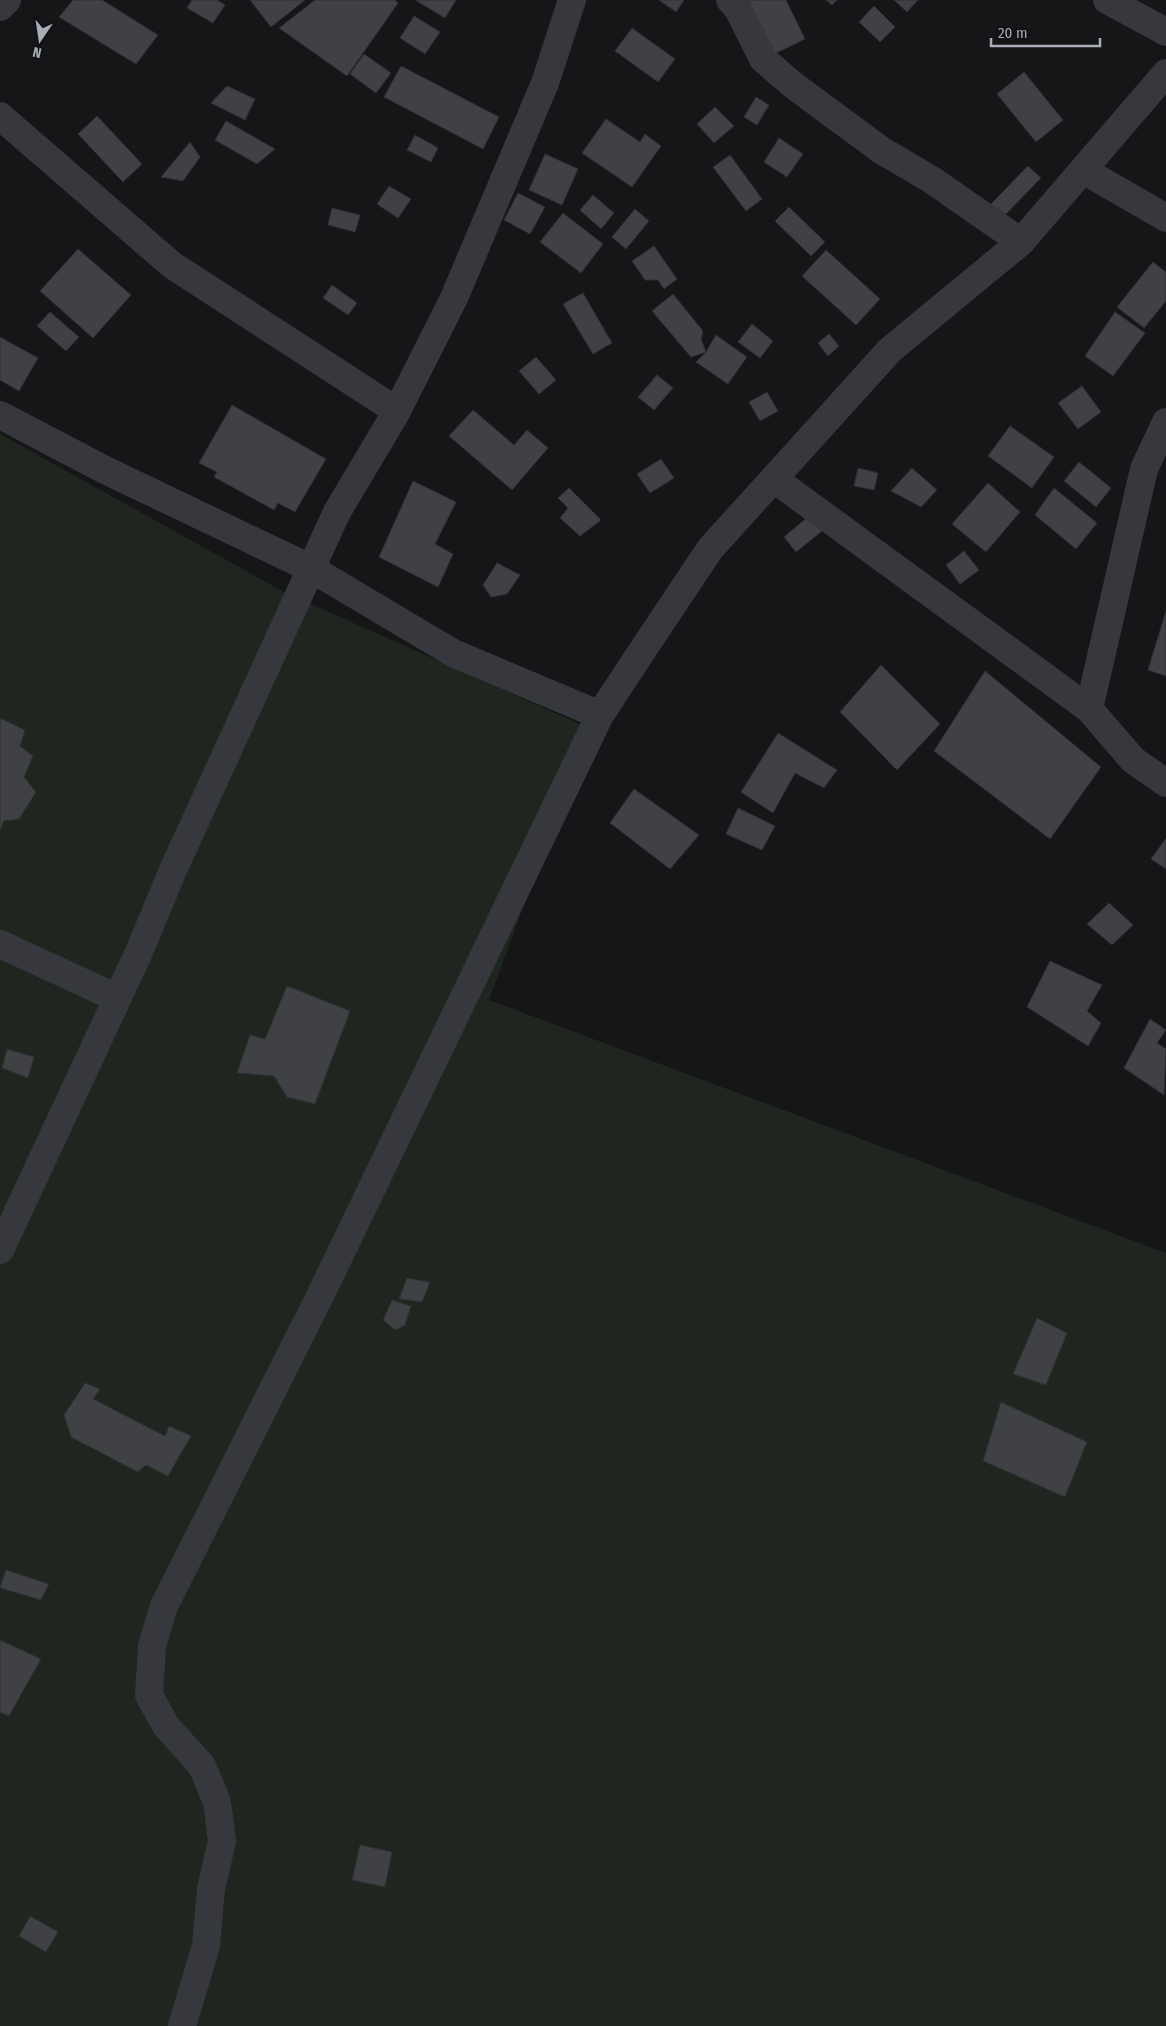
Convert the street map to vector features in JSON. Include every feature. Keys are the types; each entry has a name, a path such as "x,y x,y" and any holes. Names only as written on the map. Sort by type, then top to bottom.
{"street":[{"path":"0,6 7,0"},
{"path":"0,1250 139,952 203,803 312,569 336,512 397,411 454,298 544,83 572,0"},
{"path":"730,0 738,9 763,59 793,84 881,150 932,180 1021,242"},
{"path":"1108,0 1166,32"},
{"path":"182,2026 206,1946 211,1889 222,1841 217,1802 202,1766 166,1726 149,1695 152,1646 164,1606 323,1289 600,715 710,549 890,350 1021,242 1166,73"},
{"path":"0,116 172,265 397,411"},
{"path":"1083,170 1166,218"},
{"path":"0,415 105,470 312,569 453,653 600,715"},
{"path":"1089,709 1144,469 1166,422"},
{"path":"774,479 1089,709 1133,760 1166,784"},
{"path":"0,944 117,998"}],"shaded area":[{"path":"0,434 284,592 589,728 489,1000 1166,1253 1166,2026 0,2026"}],"building":[{"path":"73,0 102,0 158,35 136,64 59,17"},
{"path":"192,0 217,0 225,5 213,23 187,8"},
{"path":"250,0 305,0 271,27"},
{"path":"315,0 395,0 398,3 347,76 279,28"},
{"path":"415,0 456,0 445,18"},
{"path":"659,0 684,0 676,12"},
{"path":"742,0 786,0 805,39 770,56"},
{"path":"826,0 837,0 832,5"},
{"path":"894,0 918,0 907,12"},
{"path":"874,6 895,27 880,42 859,22"},
{"path":"414,16 440,32 425,54 400,38"},
{"path":"632,28 675,59 658,82 615,51"},
{"path":"364,54 391,73 376,93 350,74"},
{"path":"401,66 499,117 483,149 384,97"},
{"path":"1024,72 1063,120 1036,142 997,94"},
{"path":"227,86 255,99 245,120 211,103"},
{"path":"756,97 769,105 757,125 744,117"},
{"path":"715,107 734,126 714,143 697,124"},
{"path":"97,116 142,164 123,182 78,134"},
{"path":"606,119 640,142 645,134 661,146 632,187 582,153"},
{"path":"226,121 275,149 257,164 215,140"},
{"path":"415,135 438,148 431,162 407,150"},
{"path":"779,138 803,154 787,177 764,162"},
{"path":"190,142 200,157 183,181 161,177"},
{"path":"545,154 578,169 562,205 529,190"},
{"path":"730,155 762,199 746,211 713,167"},
{"path":"1028,166 1041,178 1003,217 990,205"},
{"path":"389,186 411,199 398,218 377,204"},
{"path":"518,193 545,207 530,234 504,220"},
{"path":"593,195 614,213 601,229 580,210"},
{"path":"789,207 825,242 811,256 775,221"},
{"path":"332,208 360,215 355,232 328,225"},
{"path":"635,209 649,221 626,249 612,237"},
{"path":"563,213 603,244 581,273 540,242"},
{"path":"654,246 677,279 664,289 658,280 645,280 632,261"},
{"path":"78,249 131,295 93,338 40,291"},
{"path":"826,250 880,299 856,325 802,276"},
{"path":"1153,262 1166,272 1166,301 1144,328 1117,307"},
{"path":"332,285 357,303 348,315 323,298"},
{"path":"583,293 612,343 593,354 563,304"},
{"path":"673,294 703,331 701,339 706,352 691,357 652,311"},
{"path":"50,312 79,337 66,351 37,326"},
{"path":"1115,312 1145,333 1113,376 1085,356"},
{"path":"752,324 773,341 760,358 738,342"},
{"path":"829,334 839,346 828,356 818,343"},
{"path":"716,335 747,357 728,384 696,362 706,352"},
{"path":"0,337 38,358 19,391 0,380"},
{"path":"536,357 556,380 539,394 519,371"},
{"path":"657,375 673,388 654,410 638,397"},
{"path":"1082,386 1101,412 1078,429 1058,403"},
{"path":"767,392 778,411 760,421 749,402"},
{"path":"232,405 326,459 295,512 278,503 274,510 214,477 217,472 199,463"},
{"path":"473,410 514,445 527,430 548,448 512,490 449,436"},
{"path":"1010,426 1054,457 1032,488 988,456"},
{"path":"661,459 674,478 650,493 637,474"},
{"path":"1079,462 1111,488 1096,507 1064,481"},
{"path":"858,468 878,473 874,490 854,486"},
{"path":"912,468 937,490 921,507 891,491"},
{"path":"413,481 456,502 435,544 453,554 438,587 379,557"},
{"path":"988,483 1020,512 986,552 952,524"},
{"path":"569,488 601,520 580,536 560,518 568,508 558,498"},
{"path":"1054,488 1097,523 1076,549 1035,515"},
{"path":"810,515 822,531 796,552 784,537"},
{"path":"964,551 979,570 960,584 946,565"},
{"path":"497,563 520,575 507,594 491,597 483,585"},
{"path":"1166,611 1166,676 1148,670"},
{"path":"881,665 940,724 897,770 840,712"},
{"path":"985,671 1101,767 1050,839 934,751"},
{"path":"0,718 25,730 20,746 33,756 24,777 36,792 19,819 4,821 0,830"},
{"path":"778,733 837,770 824,788 795,773 773,813 741,792"},
{"path":"634,789 699,835 670,869 610,823"},
{"path":"738,808 775,826 762,850 726,834"},
{"path":"1166,838 1166,869 1151,859"},
{"path":"1109,903 1133,925 1112,945 1087,924"},
{"path":"1050,961 1102,985 1087,1011 1101,1023 1088,1046 1027,1007"},
{"path":"287,986 350,1011 315,1104 287,1097 274,1076 237,1073 250,1035 265,1039"},
{"path":"1150,1019 1166,1030 1157,1043 1166,1049 1164,1095 1124,1068"},
{"path":"7,1049 34,1057 28,1078 2,1068"},
{"path":"407,1278 430,1282 422,1302 399,1299"},
{"path":"392,1300 411,1306 405,1325 395,1330 383,1320"},
{"path":"1037,1318 1067,1333 1046,1385 1013,1374"},
{"path":"85,1383 100,1389 93,1399 165,1436 169,1426 191,1436 168,1476 146,1465 138,1472 71,1437 64,1415"},
{"path":"1001,1402 1087,1442 1065,1497 983,1461"},
{"path":"6,1570 49,1584 41,1600 0,1588"},
{"path":"0,1640 41,1659 9,1716 0,1712"},
{"path":"360,1845 392,1852 385,1887 352,1880"},
{"path":"30,1916 58,1932 46,1952 19,1936"}]}
